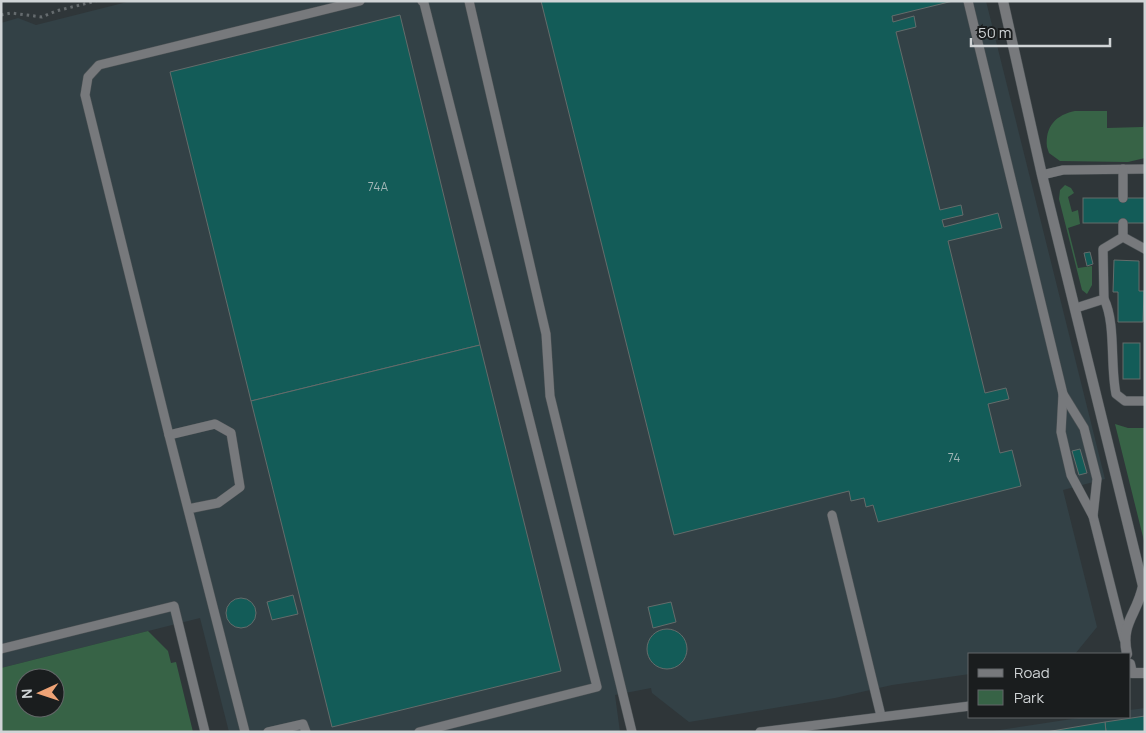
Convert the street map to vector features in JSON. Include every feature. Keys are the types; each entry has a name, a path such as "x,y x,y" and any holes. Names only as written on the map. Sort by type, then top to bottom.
{"street":[{"path":"1003,1 1042,175 1143,586 1140,600 1126,627 1124,639 1128,653"},
{"path":"1131,670 1145,673"}],"lane":[{"path":"245,732 169,435 86,96 88,77 99,65 360,1"},
{"path":"419,732 597,687 422,1"},
{"path":"469,1 546,334 550,396 632,732"},
{"path":"968,1 1063,394 1061,432 1071,475 1092,516 1124,639"},
{"path":"1123,169 1123,198"},
{"path":"1042,175 1063,170 1145,169"},
{"path":"1123,223 1123,237"},
{"path":"1123,237 1145,249"},
{"path":"1123,237 1103,249 1104,299 1109,308 1111,363 1116,394 1125,401 1145,401"},
{"path":"1076,308 1104,299"},
{"path":"1063,394 1084,428 1097,479 1092,516"},
{"path":"169,435 215,424 230,432 240,487 218,503 188,510"},
{"path":"832,515 881,716"},
{"path":"1,649 174,606 205,732"},
{"path":"760,732 968,706"},
{"path":"268,732 303,724 306,732"}],"path":[{"path":"1,15 11,13 42,17 56,11 96,1"}],"shaded area":[{"path":"131,1 986,1 1105,479 1063,490 1097,627 1076,653 968,653 968,674 892,685 835,698 689,722 652,693 651,688 615,695 620,732 229,732 200,618 1,668 1,23 18,18 36,25"},
{"path":"1145,708 1145,732 986,732 1078,718 1131,718 1131,710"}],"green space":[{"path":"1075,111 1107,111 1107,128 1143,127 1145,113 1145,158 1128,162 1060,161 1049,153 1047,147 1048,133 1050,127 1057,119 1062,115"},
{"path":"1065,185 1071,188 1074,193 1068,197 1072,212 1078,210 1080,224 1068,228 1078,268 1092,266 1092,285 1087,294 1082,290 1059,199 1060,190"},
{"path":"1115,424 1128,428 1145,428 1145,545"},
{"path":"148,631 168,651 171,663 176,662 193,732 1,732 1,668"}],"building":[{"path":"541,1 953,1 892,16 893,22 914,16 916,27 896,32 940,210 961,205 963,215 942,220 944,227 998,213 1002,228 948,241 985,393 1006,388 1009,399 988,404 1000,453 1012,450 1021,486 878,522 873,505 866,507 864,498 851,501 849,491 674,535"},
{"path":"400,15 480,345 251,401 170,72"},
{"path":"1083,198 1145,198 1145,223 1083,223"},
{"path":"1090,252 1093,264 1087,266 1084,253"},
{"path":"1114,260 1139,261 1139,291 1144,291 1143,322 1118,322 1118,292 1113,292"},
{"path":"1123,343 1140,343 1140,379 1123,379"},
{"path":"480,345 561,671 332,727 251,401"},
{"path":"1080,449 1087,473 1079,475 1072,451"},
{"path":"293,595 298,614 272,620 267,602"},
{"path":"241,598 252,602 256,613 252,624 241,628 230,624 226,613 230,602"},
{"path":"671,602 676,622 653,628 648,607"},
{"path":"671,629 678,632 684,638 687,649 686,657 678,666 671,669 663,669 656,666 648,657 647,645 650,638 659,630"},
{"path":"1145,716 1145,732 1106,732 1105,722"},
{"path":"1105,722 1106,732 1046,732"}]}
